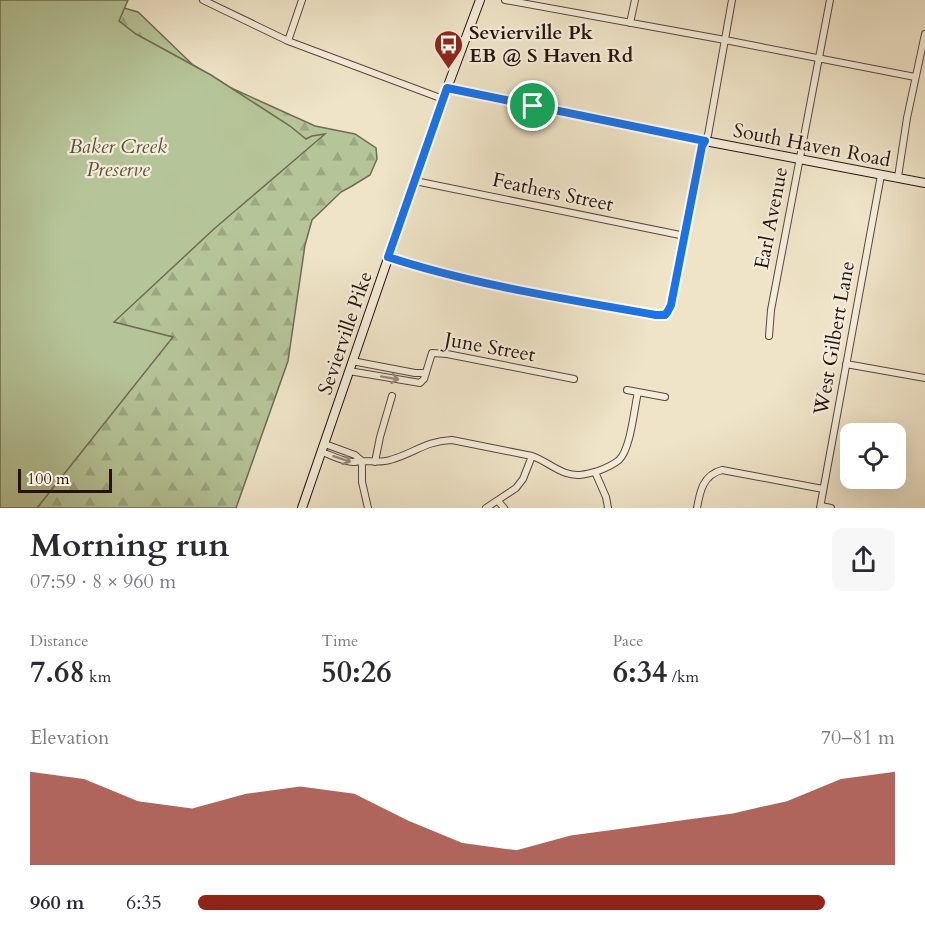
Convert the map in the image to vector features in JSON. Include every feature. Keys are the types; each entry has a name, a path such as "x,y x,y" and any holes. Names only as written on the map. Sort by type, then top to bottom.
{"street":[{"path":"203,0 288,41 443,99"},
{"path":"288,41 302,0"},
{"name":"Sevierville Pike","path":"302,508 443,99 480,0"},
{"path":"505,0 915,77"},
{"path":"630,23 635,0"},
{"path":"388,257 460,277 665,315 671,305 702,146 708,135 732,0"},
{"name":"Earl Avenue","path":"769,336 772,300 830,0"},
{"path":"898,177 907,118 925,34"},
{"name":"South Haven Road","path":"447,88 925,183"},
{"name":"West Gilbert Lane","path":"820,507 881,175"},
{"name":"Feathers Street","path":"415,181 684,236"},
{"name":"June Street","path":"349,371 420,383 424,379 432,353 574,379"},
{"path":"352,361 426,373"},
{"path":"846,364 925,378"},
{"path":"627,390 665,397"},
{"path":"323,448 355,455 362,461 375,462 390,460 430,443 460,442 532,456 566,473 586,475 613,464 625,452 638,392"},
{"path":"375,462 392,396"},
{"path":"486,508 516,488 523,479 532,456"},
{"path":"362,461 362,482 368,508"},
{"path":"697,508 701,487 705,480 715,472 722,470 824,489"},
{"path":"595,472 606,497 608,508"},
{"path":"498,501 504,508"},
{"path":"820,507 831,508"}],"green space":[{"name":"Baker Creek Preserve","path":"0,0 115,11 124,8 138,12 193,65 229,87 315,126 355,134 376,148 377,159 370,175 341,192 312,220 305,245 288,361 236,508 0,508"},
{"name":"Baker Creek Preserve","path":"0,0 128,0 119,21 136,34 211,75 290,126 306,139 325,134 215,228 114,322 173,337 37,508 0,508"}],"place":[{"name":"Sevierville Pk EB @ S Haven Rd","path":"448,70"}],"route":[{"path":"447,88 533,106 705,141 702,146 671,305 665,315 460,277 388,257 447,88"}]}
